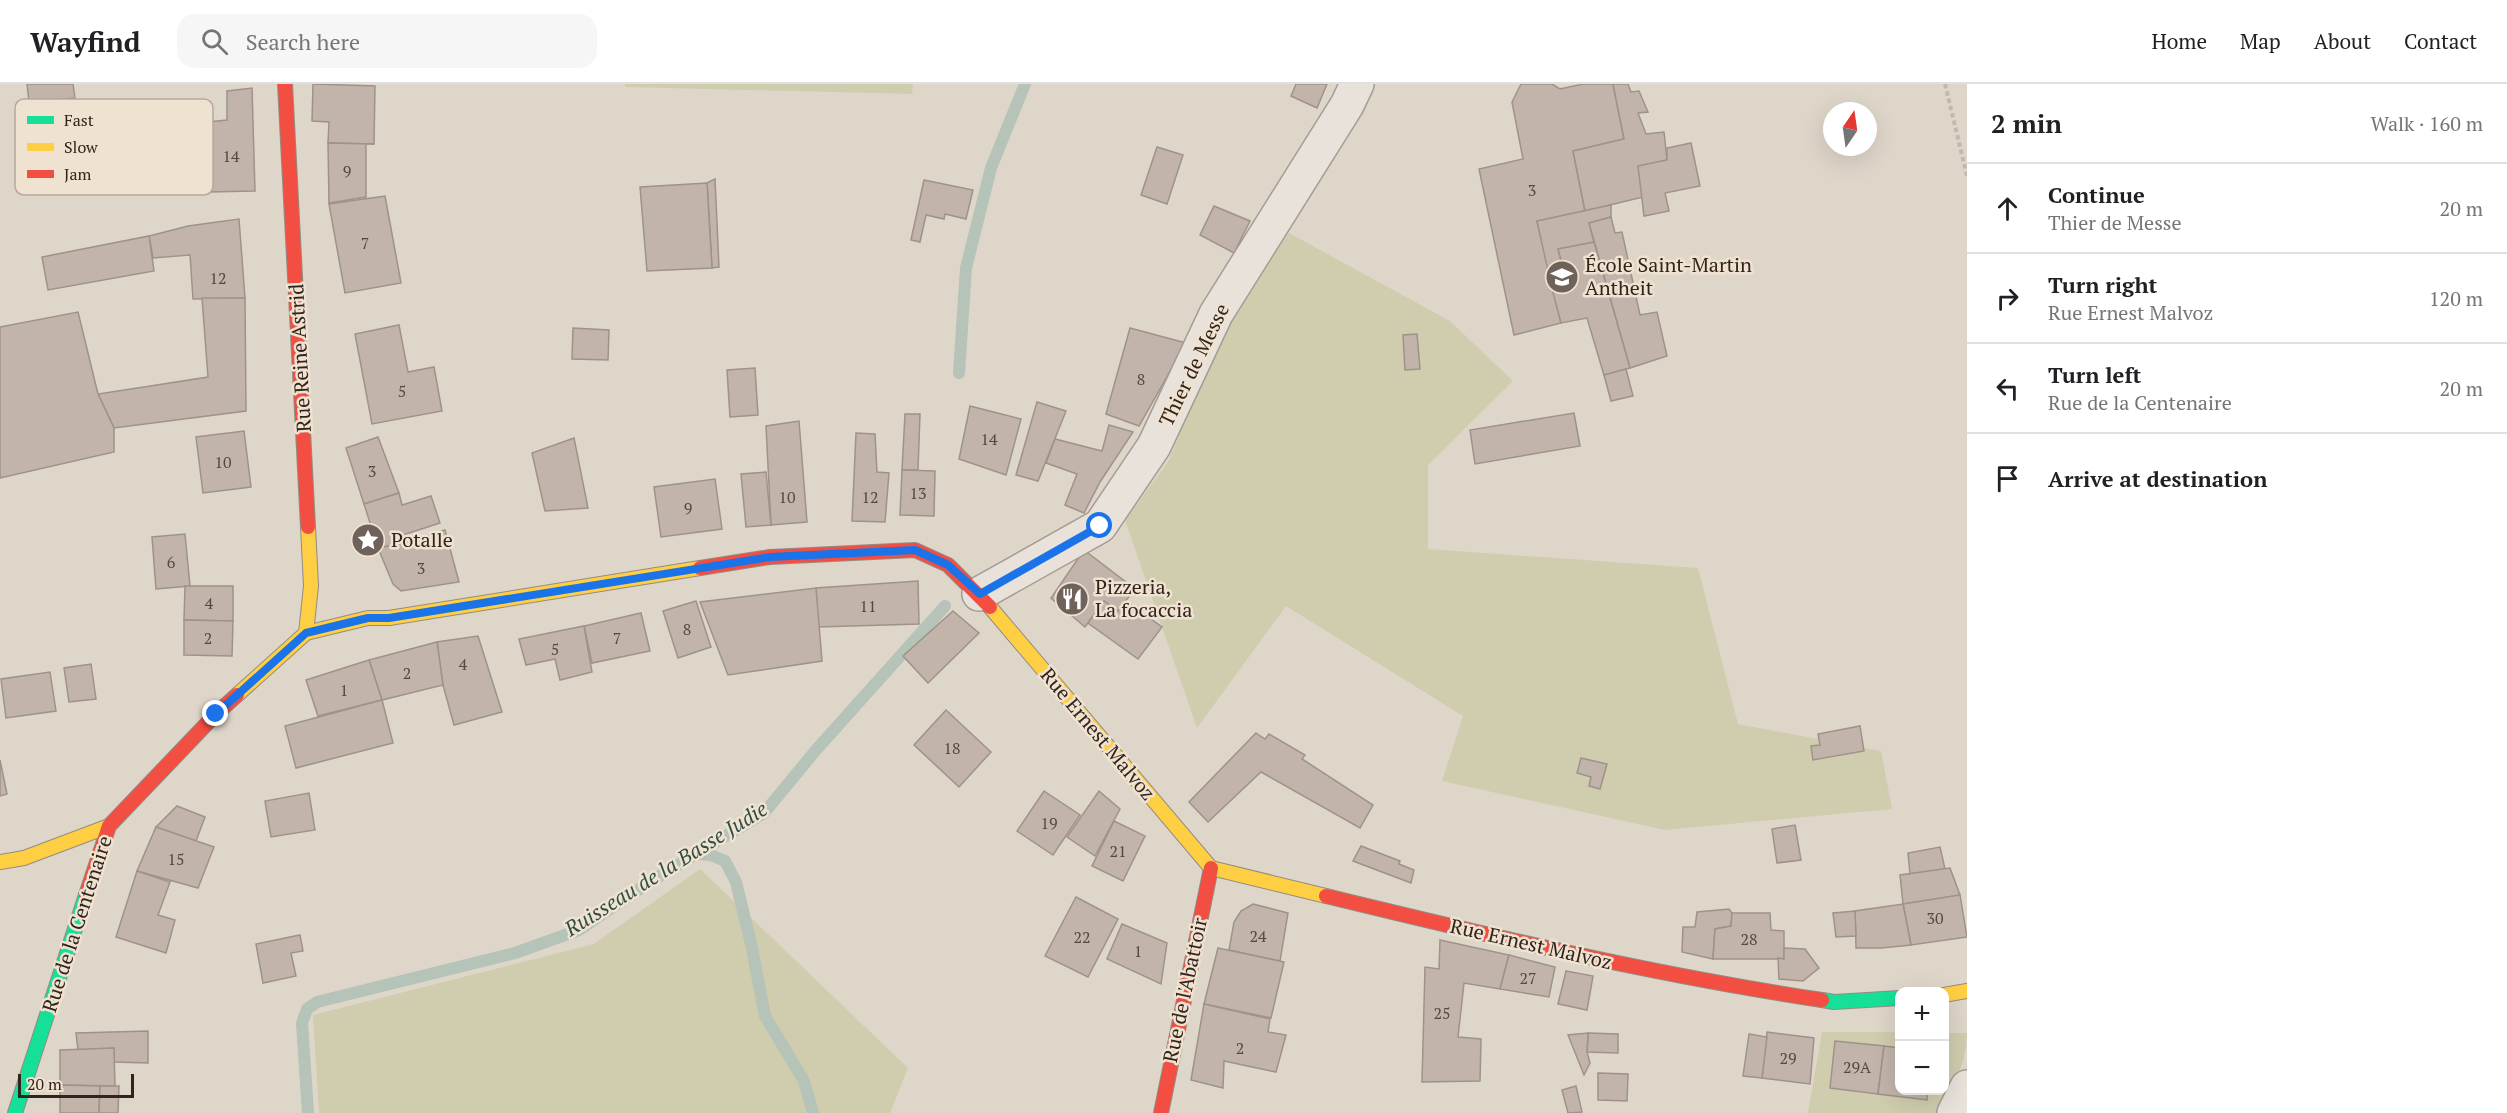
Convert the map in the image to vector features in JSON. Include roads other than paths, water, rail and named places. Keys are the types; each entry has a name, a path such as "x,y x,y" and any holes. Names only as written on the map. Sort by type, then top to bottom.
{"street":[{"name":"Rue Reine Astrid","path":"285,84 311,586 306,633"},
{"name":"Thier de Messe","path":"980,594 1100,526 1154,446 1216,314 1347,105 1357,84"},
{"name":"Rue Ernest Malvoz","path":"306,633 368,618 389,618 770,557 915,550 948,565 980,594 1211,868 1443,924 1734,987 1834,1002 1895,998"},
{"name":"Rue de la Centenaire","path":"15,1113 109,826 216,714 306,633"},
{"path":"0,862 24,858 109,826"},
{"name":"Rue de l'Abattoir","path":"1161,1113 1211,868"},
{"path":"1949,994 1967,991"},
{"path":"1953,1113 1967,1087"}],"waterway":[{"path":"959,373 966,268 991,168 1025,84"},
{"name":"Ruisseau de la Basse Judie","path":"308,1113 302,1023 307,1009 317,1002 515,953 579,930 648,883 764,813 816,750 945,606"},
{"path":"696,854 711,855 725,861 736,882 765,1016 804,1081 813,1113"}],"place":[{"name":"École Saint-Martin Antheit","path":"1562,277"},
{"name":"Potalle","path":"368,540"},
{"name":"Pizzeria, La focaccia","path":"1072,599"}]}
